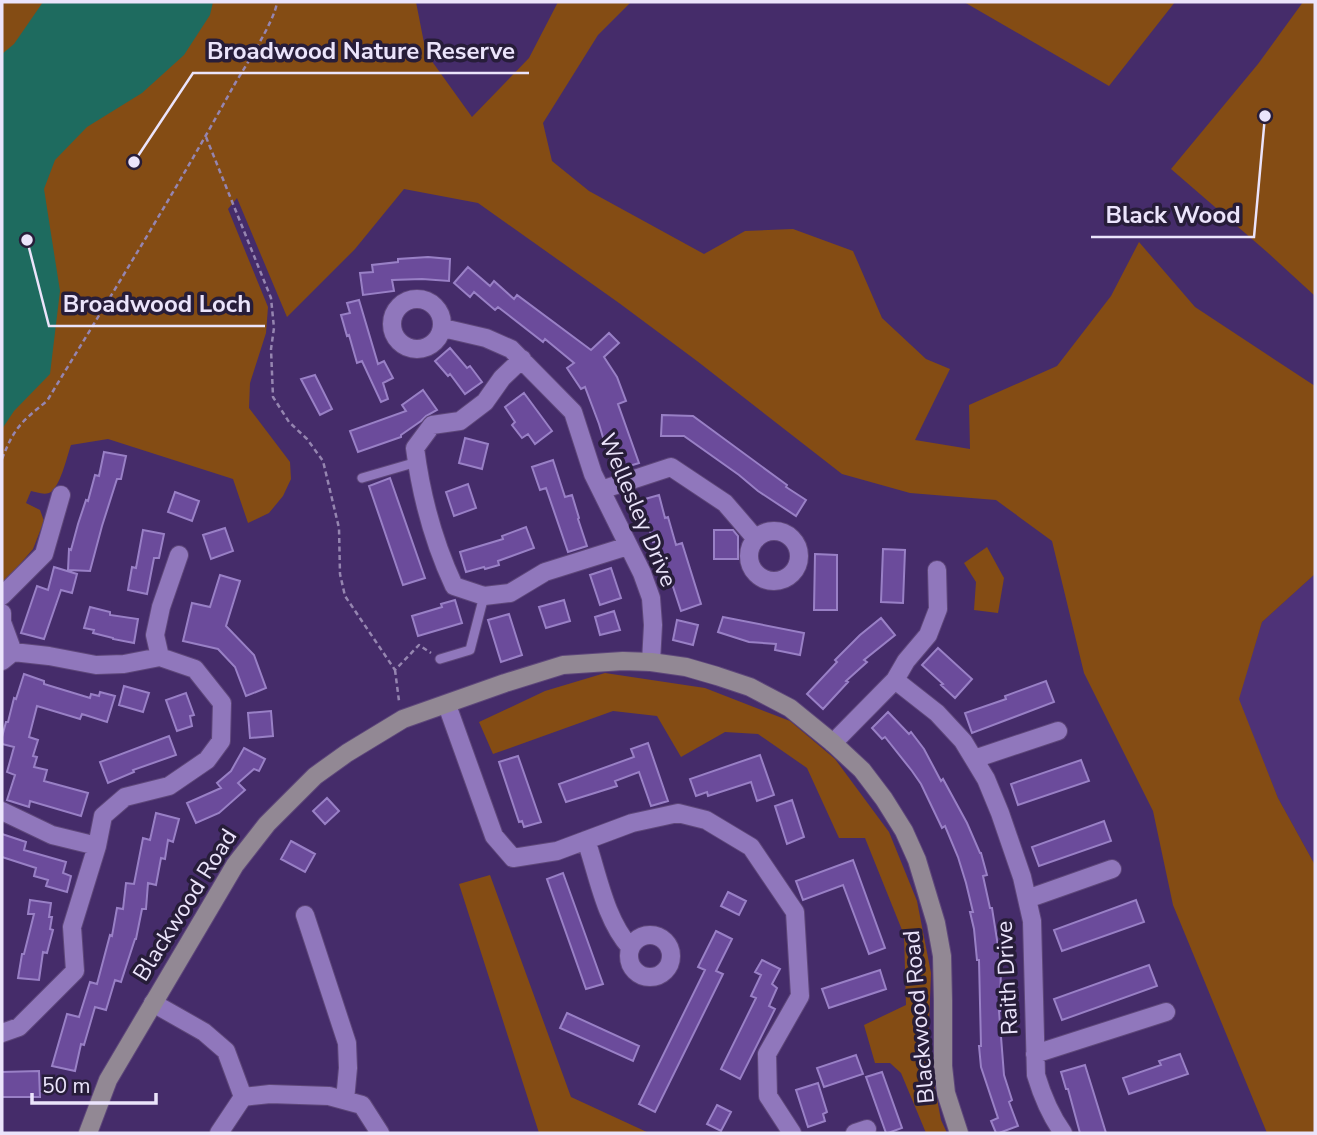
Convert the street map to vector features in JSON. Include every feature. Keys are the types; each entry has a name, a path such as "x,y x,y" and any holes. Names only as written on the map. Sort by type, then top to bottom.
{"street":[{"name":"Wellesley Drive","path":"443,328 486,338 511,349 573,412 593,474 642,573 651,598 651,662"},
{"path":"522,359 502,378 485,402 460,421 432,425 415,448 439,553 454,586 484,596 510,593 545,572 628,546"},
{"path":"601,490 671,467 725,503 756,539"},
{"path":"2,596 44,554 61,495"},
{"path":"160,657 155,635 161,607 179,555"},
{"path":"833,743 895,680 906,661 928,635 938,609 937,570"},
{"path":"2,613 7,656 49,656 96,665 124,664 160,657 194,668 222,703 221,741 207,760 169,786 125,797 103,816 97,846 72,927 75,971 19,1027 2,1033"},
{"name":"Blackwood Road","path":"88,1133 108,1080 235,865 267,824 315,776 403,719 563,665 623,661 686,667 750,687 790,708 862,770 884,799 904,831 917,860 936,923 942,956 944,1079 959,1133"},
{"name":"Raith Drive","path":"895,680 937,713 963,741 986,779 1000,813 1022,877 1032,921 1036,1075 1062,1133"},
{"path":"447,705 494,836 513,858 557,851 632,823 678,813 706,820 751,847 795,912 800,996 767,1054 768,1096 792,1133"},
{"path":"974,759 1058,731"},
{"path":"2,811 52,835 97,846"},
{"path":"586,840 606,902 620,936 630,947"},
{"name":"Raith Drive","path":"1027,899 1112,869"},
{"path":"305,915 347,1043 345,1100"},
{"path":"153,1003 204,1031 226,1051 243,1097"},
{"name":"Raith Drive","path":"1035,1054 1166,1012"},
{"path":"243,1097 282,1094 328,1096 345,1100 362,1105 380,1133"},
{"path":"219,1133 243,1097"}],"lane":[{"path":"362,478 417,461"},
{"path":"440,660 470,650 484,596"}],"path":[{"path":"2,459 11,435 25,418 47,401 206,137 265,32 277,2"},
{"path":"206,137 271,298 274,328 271,349 273,397 289,422 307,439 323,461 339,528 340,574 345,596 396,670 403,719"},
{"path":"396,670 419,645 440,660"}],"shaded area":[{"path":"2,2 416,2 426,53 472,117 529,58 558,2 631,2 598,35 543,123 552,161 589,191 704,254 745,231 793,229 853,251 882,318 926,359 950,369 915,440 970,449 969,405 1057,366 1111,296 1139,242 1195,307 1315,386 1315,574 1262,622 1239,699 1278,798 1315,865 1315,1133 1267,1133 1173,905 1153,811 1084,673 1052,541 996,500 910,493 842,474 697,361 478,203 404,189 355,249 287,317 237,198 228,209 268,307 266,333 250,383 249,408 290,462 291,479 283,496 269,513 248,523 233,479 108,439 71,445 60,479 53,490 44,494 31,491 26,503 40,510 44,521 33,549 2,585"},
{"path":"43,2 213,2 210,15 184,55 142,93 87,127 55,160 44,189 60,291 50,374 14,411 2,429 2,54 14,44"},
{"path":"964,2 1175,2 1109,86"},
{"path":"1303,2 1315,2 1315,296 1171,169 1258,64"},
{"path":"987,547 1004,578 998,613 974,610 976,582 964,563"},
{"path":"1315,574 1315,865 1278,798 1238,699 1262,622"},
{"path":"605,673 705,688 790,721 835,759 889,832 917,901 931,973 928,1051 941,1120 947,1133 926,1133 901,1073 890,1063 875,1063 864,1025 906,1005 904,935 865,838 839,838 807,768 758,734 725,732 681,757 657,716 613,711 493,754 479,722 545,691"},
{"path":"490,875 571,1097 649,1133 539,1133 459,884"}],"building":[{"path":"398,259 450,259 449,281 392,280 394,291 363,295 360,273 373,272 372,265 398,262"},
{"path":"468,267 490,286 494,281 514,299 517,295 591,350 609,333 619,343 604,357 617,377 626,401 618,404 639,463 613,471 585,387 581,389 567,368 574,363 545,339 543,342 498,307 495,310 474,292 470,297 454,283"},
{"path":"359,300 378,364 384,361 393,378 383,383 388,399 381,402 362,361 357,363 341,315 350,313 347,303"},
{"path":"450,348 467,368 470,366 482,382 465,394 450,374 448,376 435,361"},
{"path":"315,375 332,409 320,415 301,379"},
{"path":"423,390 437,410 401,437 358,452 350,431 406,411 402,405"},
{"path":"524,393 552,431 535,444 528,434 522,438 512,425 515,422 505,407"},
{"path":"662,415 693,416 787,485 786,487 806,500 796,516 684,436 661,436"},
{"path":"465,438 488,444 482,469 459,463"},
{"path":"104,452 126,456 121,479 117,479 90,571 68,570 69,549 71,550 95,475 99,476"},
{"path":"553,460 565,497 572,495 587,546 568,552 546,488 540,490 532,467"},
{"path":"390,478 425,578 403,585 369,486"},
{"path":"468,484 476,508 454,516 446,492"},
{"path":"175,492 199,501 192,521 168,512"},
{"path":"659,495 676,545 682,543 701,604 681,611 658,541 653,542 638,501"},
{"path":"526,527 534,548 498,561 499,565 466,572 460,552 503,539 502,536"},
{"path":"225,528 233,551 211,559 203,535"},
{"path":"143,530 164,534 159,558 154,558 147,594 128,590 132,567 136,568"},
{"path":"714,530 733,530 738,536 738,559 714,559"},
{"path":"883,549 905,550 903,603 881,602"},
{"path":"815,554 837,555 837,610 814,610"},
{"path":"54,567 77,574 72,593 61,590 44,639 21,633 37,586 48,590"},
{"path":"611,568 621,598 600,605 590,575"},
{"path":"220,575 240,581 226,626 254,655 266,688 246,696 235,667 218,649 183,641 192,603 210,607"},
{"path":"455,600 462,623 418,636 412,616"},
{"path":"564,600 570,621 546,628 539,607"},
{"path":"90,607 110,612 110,615 138,619 134,643 93,633 94,630 84,628"},
{"path":"614,611 620,630 600,635 595,617"},
{"path":"509,614 522,655 501,662 488,620"},
{"path":"723,617 804,633 800,655 775,650 776,644 749,642 718,632"},
{"path":"881,618 895,635 864,660 867,662 846,681 848,682 823,709 807,694 837,662 835,660"},
{"path":"677,620 698,625 693,645 673,640"},
{"path":"938,648 972,679 955,698 922,665"},
{"path":"24,674 44,681 44,684 90,698 91,694 99,696 100,692 115,696 107,722 82,714 80,719 37,706 29,737 38,740 33,756 37,757 34,767 47,770 44,781 88,793 81,816 30,801 29,807 7,800 15,775 7,772 14,747 2,744 2,737"},
{"path":"1046,681 1054,702 972,733 965,713"},
{"path":"124,686 149,693 143,712 119,705"},
{"path":"186,693 194,715 190,716 192,726 177,731 166,700"},
{"path":"271,711 273,736 250,738 248,713"},
{"path":"888,712 909,734 911,732 924,749 941,781 943,779 981,853 987,875 983,876 992,908 1001,965 999,1011 1004,1075 1012,1100 1009,1102 1018,1126 999,1133 996,1133 991,1121 998,1118 981,1067 979,960 966,883 945,826 942,828 921,784 885,737 882,739 872,728"},
{"path":"169,736 176,755 133,770 134,772 108,783 100,762"},
{"path":"648,743 668,801 651,806 639,772 615,781 617,786 566,802 559,784 634,757 631,749"},
{"path":"244,748 265,759 259,771 254,769 238,783 245,790 219,813 196,823 187,803 221,788 217,783 231,771"},
{"path":"760,755 774,795 757,801 751,782 708,796 707,792 696,796 690,779"},
{"path":"518,756 541,822 524,827 522,821 519,822 499,762"},
{"path":"1081,760 1089,781 1018,805 1011,784"},
{"path":"327,798 339,811 325,824 313,811"},
{"path":"792,800 804,837 787,844 775,806"},
{"path":"156,813 179,819 173,842 168,840 165,859 161,858 156,885 148,883 146,909 142,909 136,939 121,982 115,980 106,1010 95,1007 84,1045 81,1044 75,1071 52,1066 67,1014 79,1017 90,982 97,984 110,935 112,936 117,908 123,909 126,883 134,884 143,838 150,840"},
{"path":"1104,821 1111,841 1039,866 1032,847"},
{"path":"2,834 26,842 24,850 66,862 63,873 71,876 67,892 46,886 48,880 34,876 36,868 2,857"},
{"path":"291,841 315,854 305,872 281,859"},
{"path":"853,860 885,948 869,954 843,885 803,900 796,881"},
{"path":"563,873 603,984 586,989 547,879"},
{"path":"728,892 746,901 739,915 721,906"},
{"path":"30,900 51,903 49,917 52,917 50,929 53,930 47,953 43,952 39,980 18,978 34,914 28,914"},
{"path":"1136,900 1144,922 1062,951 1054,930"},
{"path":"716,931 732,939 716,971 723,974 655,1112 639,1104 705,970 698,967"},
{"path":"762,960 780,969 772,984 777,988 769,1006 775,1009 740,1079 721,1069 756,998 751,996 761,975 755,972"},
{"path":"1149,965 1157,986 1062,1020 1054,999"},
{"path":"880,970 886,989 829,1008 822,989"},
{"path":"567,1013 639,1046 633,1061 560,1028"},
{"path":"1180,1054 1188,1074 1129,1094 1123,1078 1161,1065 1159,1061"},
{"path":"856,1055 863,1074 824,1087 817,1068"},
{"path":"1085,1065 1106,1133 1080,1133 1066,1089 1061,1072"},
{"path":"39,1071 40,1097 2,1097 2,1072"},
{"path":"882,1072 902,1128 888,1133 866,1077"},
{"path":"818,1083 827,1112 823,1114 825,1121 808,1127 796,1090"},
{"path":"717,1105 731,1112 721,1131 707,1124"}],"place":[{"name":"Black Wood","path":"1265,116"},
{"name":"Broadwood Nature Reserve","path":"134,162"},
{"name":"Broadwood Loch","path":"27,240"}]}
